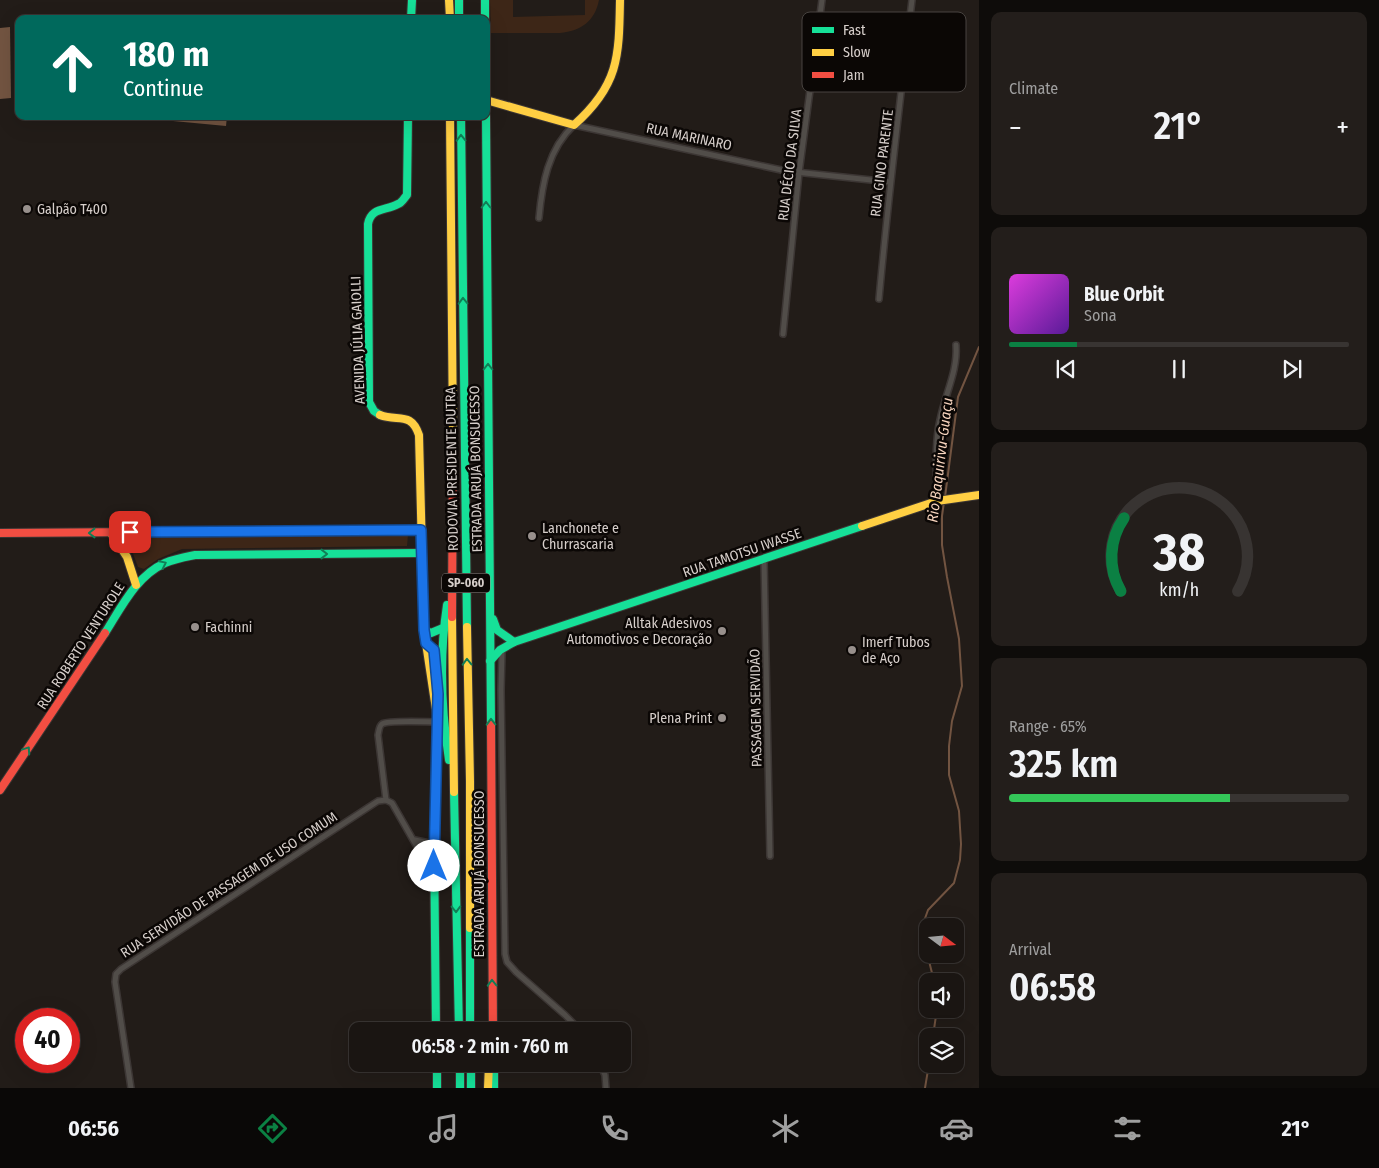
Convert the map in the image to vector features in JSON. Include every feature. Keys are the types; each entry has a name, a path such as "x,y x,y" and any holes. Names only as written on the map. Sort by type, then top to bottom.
{"main road":[{"path":"411,15 412,0"},
{"path":"449,0 450,15"},
{"path":"459,0 459,15"},
{"path":"485,0 485,15"},
{"path":"574,124 599,100 608,85 618,45 620,0"},
{"name":"RUA MARINARO","path":"490,101 574,124"},
{"name":"AVENIDA JÚLIA GAIOLLI","path":"408,120 407,195 400,204 375,211 368,224 369,402 375,414 386,418 409,419 416,425 418,430 424,630 426,643 434,650 438,694 434,844 436,1022"},
{"name":"RODOVIA PRESIDENTE DUTRA","path":"450,120 454,790 459,1022"},
{"name":"RODOVIA PRESIDENTE DUTRA","path":"460,120 470,781 470,1022"},
{"name":"ESTRADA ARUJÁ BONSUCESSO","path":"486,120 493,1022"},
{"name":"RUA TAMOTSU IWASSE","path":"490,661 500,650 514,642 937,501 979,495"},
{"path":"0,533 421,530"},
{"path":"111,532 128,556 136,585"},
{"name":"RUA ROBERTO VENTUROLE","path":"0,790 136,585 152,570 166,562 195,554 422,553"},
{"path":"452,573 442,640 445,740 454,790"},
{"path":"490,616 497,630 514,642"},
{"path":"424,630 432,633 443,628"},
{"path":"436,719 445,740"},
{"path":"437,1072 437,1088"},
{"path":"460,1072 460,1088"},
{"path":"471,1072 471,1088"},
{"path":"488,1088 489,1072"},
{"path":"494,1072 494,1088"}],"street":[{"name":"RUA DÉCIO DA SILVA","path":"783,334 799,173 810,92"},
{"name":"RUA GINO PARENTE","path":"879,299 890,182 902,92"},
{"name":"RUA MARINARO","path":"574,124 786,171 890,182"},
{"path":"539,218 546,174 559,144 574,124"},
{"path":"937,501 938,433 956,361 956,344"},
{"name":"PASSAGEM SERVIDÃO","path":"764,559 770,856"},
{"path":"504,647 502,652 502,690 507,962 572,1022"},
{"path":"434,866 424,859 395,806 386,800 378,735 382,724 436,719"},
{"name":"RUA SERVIDÃO DE PASSAGEM DE USO COMUM","path":"131,1088 115,982 118,971 375,802 386,800"},
{"path":"414,840 434,844"},
{"path":"604,1072 606,1088"}],"shaded area":[{"path":"490,0 513,0 513,17 585,15 585,0 599,0 594,14 586,24 568,32 491,33"},
{"path":"10,27 11,98 0,99 0,28"},
{"path":"162,120 227,120 226,126"},
{"path":"408,535 407,546 182,549 158,559 144,569 138,567 132,551 122,537"}],"waterway":[{"name":"Rio Baquirivu-Guaçu","path":"945,497 958,397 979,347"},
{"name":"Rio Baquirivu-Guaçu","path":"932,973 924,941 923,924 928,910 954,883 960,860 961,844 959,811 949,775 949,746 952,721 962,686 959,639 942,545 944,502"},
{"name":"Rio Baquirivu-Guaçu","path":"934,1028 936,1018"},
{"name":"Rio Baquirivu-Guaçu","path":"925,1088 928,1073"}],"traffic: fast":[{"path":"411,15 412,0"},
{"path":"459,0 459,15"},
{"path":"485,0 485,15"},
{"path":"380,415 374,411 369,402 368,224 372,215 376,212 402,202 407,195 408,120"},
{"path":"461,120 467,627"},
{"path":"486,120 491,724"},
{"path":"490,661 500,650 514,642 862,526"},
{"path":"143,532 421,530"},
{"path":"105,633 137,584 155,569 180,558 195,555 422,553"},
{"path":"447,605 444,624 442,682 449,760"},
{"path":"493,619 497,630 514,642"},
{"path":"424,630 431,633 443,628"},
{"path":"426,643 435,650 437,684"},
{"path":"436,1022 434,844 437,728"},
{"path":"454,792 459,1022"},
{"path":"470,928 470,1022"},
{"path":"437,1072 437,1088"},
{"path":"460,1072 460,1088"},
{"path":"471,1072 471,1088"},
{"path":"494,1072 494,1088"}],"traffic: slow":[{"path":"449,0 450,15"},
{"path":"490,101 574,125 600,97 614,69 619,38 620,0"},
{"path":"450,120 453,435"},
{"path":"380,415 408,420 416,428 419,435 424,630 437,716 437,728"},
{"path":"862,526 937,501 979,495"},
{"path":"111,533 127,557 136,585"},
{"path":"452,617 454,792"},
{"path":"467,627 470,928"},
{"path":"488,1088 489,1072"}],"traffic: jam":[{"path":"452,617 453,435"},
{"path":"0,533 143,532"},
{"path":"0,790 105,633"},
{"path":"491,724 493,1022"}],"place":[{"name":"Galpão T400","path":"27,209"},
{"name":"Lanchonete e Churrascaria","path":"532,536"},
{"name":"Fachinni","path":"195,627"},
{"name":"Alltak Adesivos Automotivos e Decoração","path":"722,631"},
{"name":"Imerf Tubos de Aço","path":"852,650"},
{"name":"Plena Print","path":"722,718"}],"route":[{"path":"130,532 421,530 424,630 426,643 434,650 438,694 434,866"}]}
